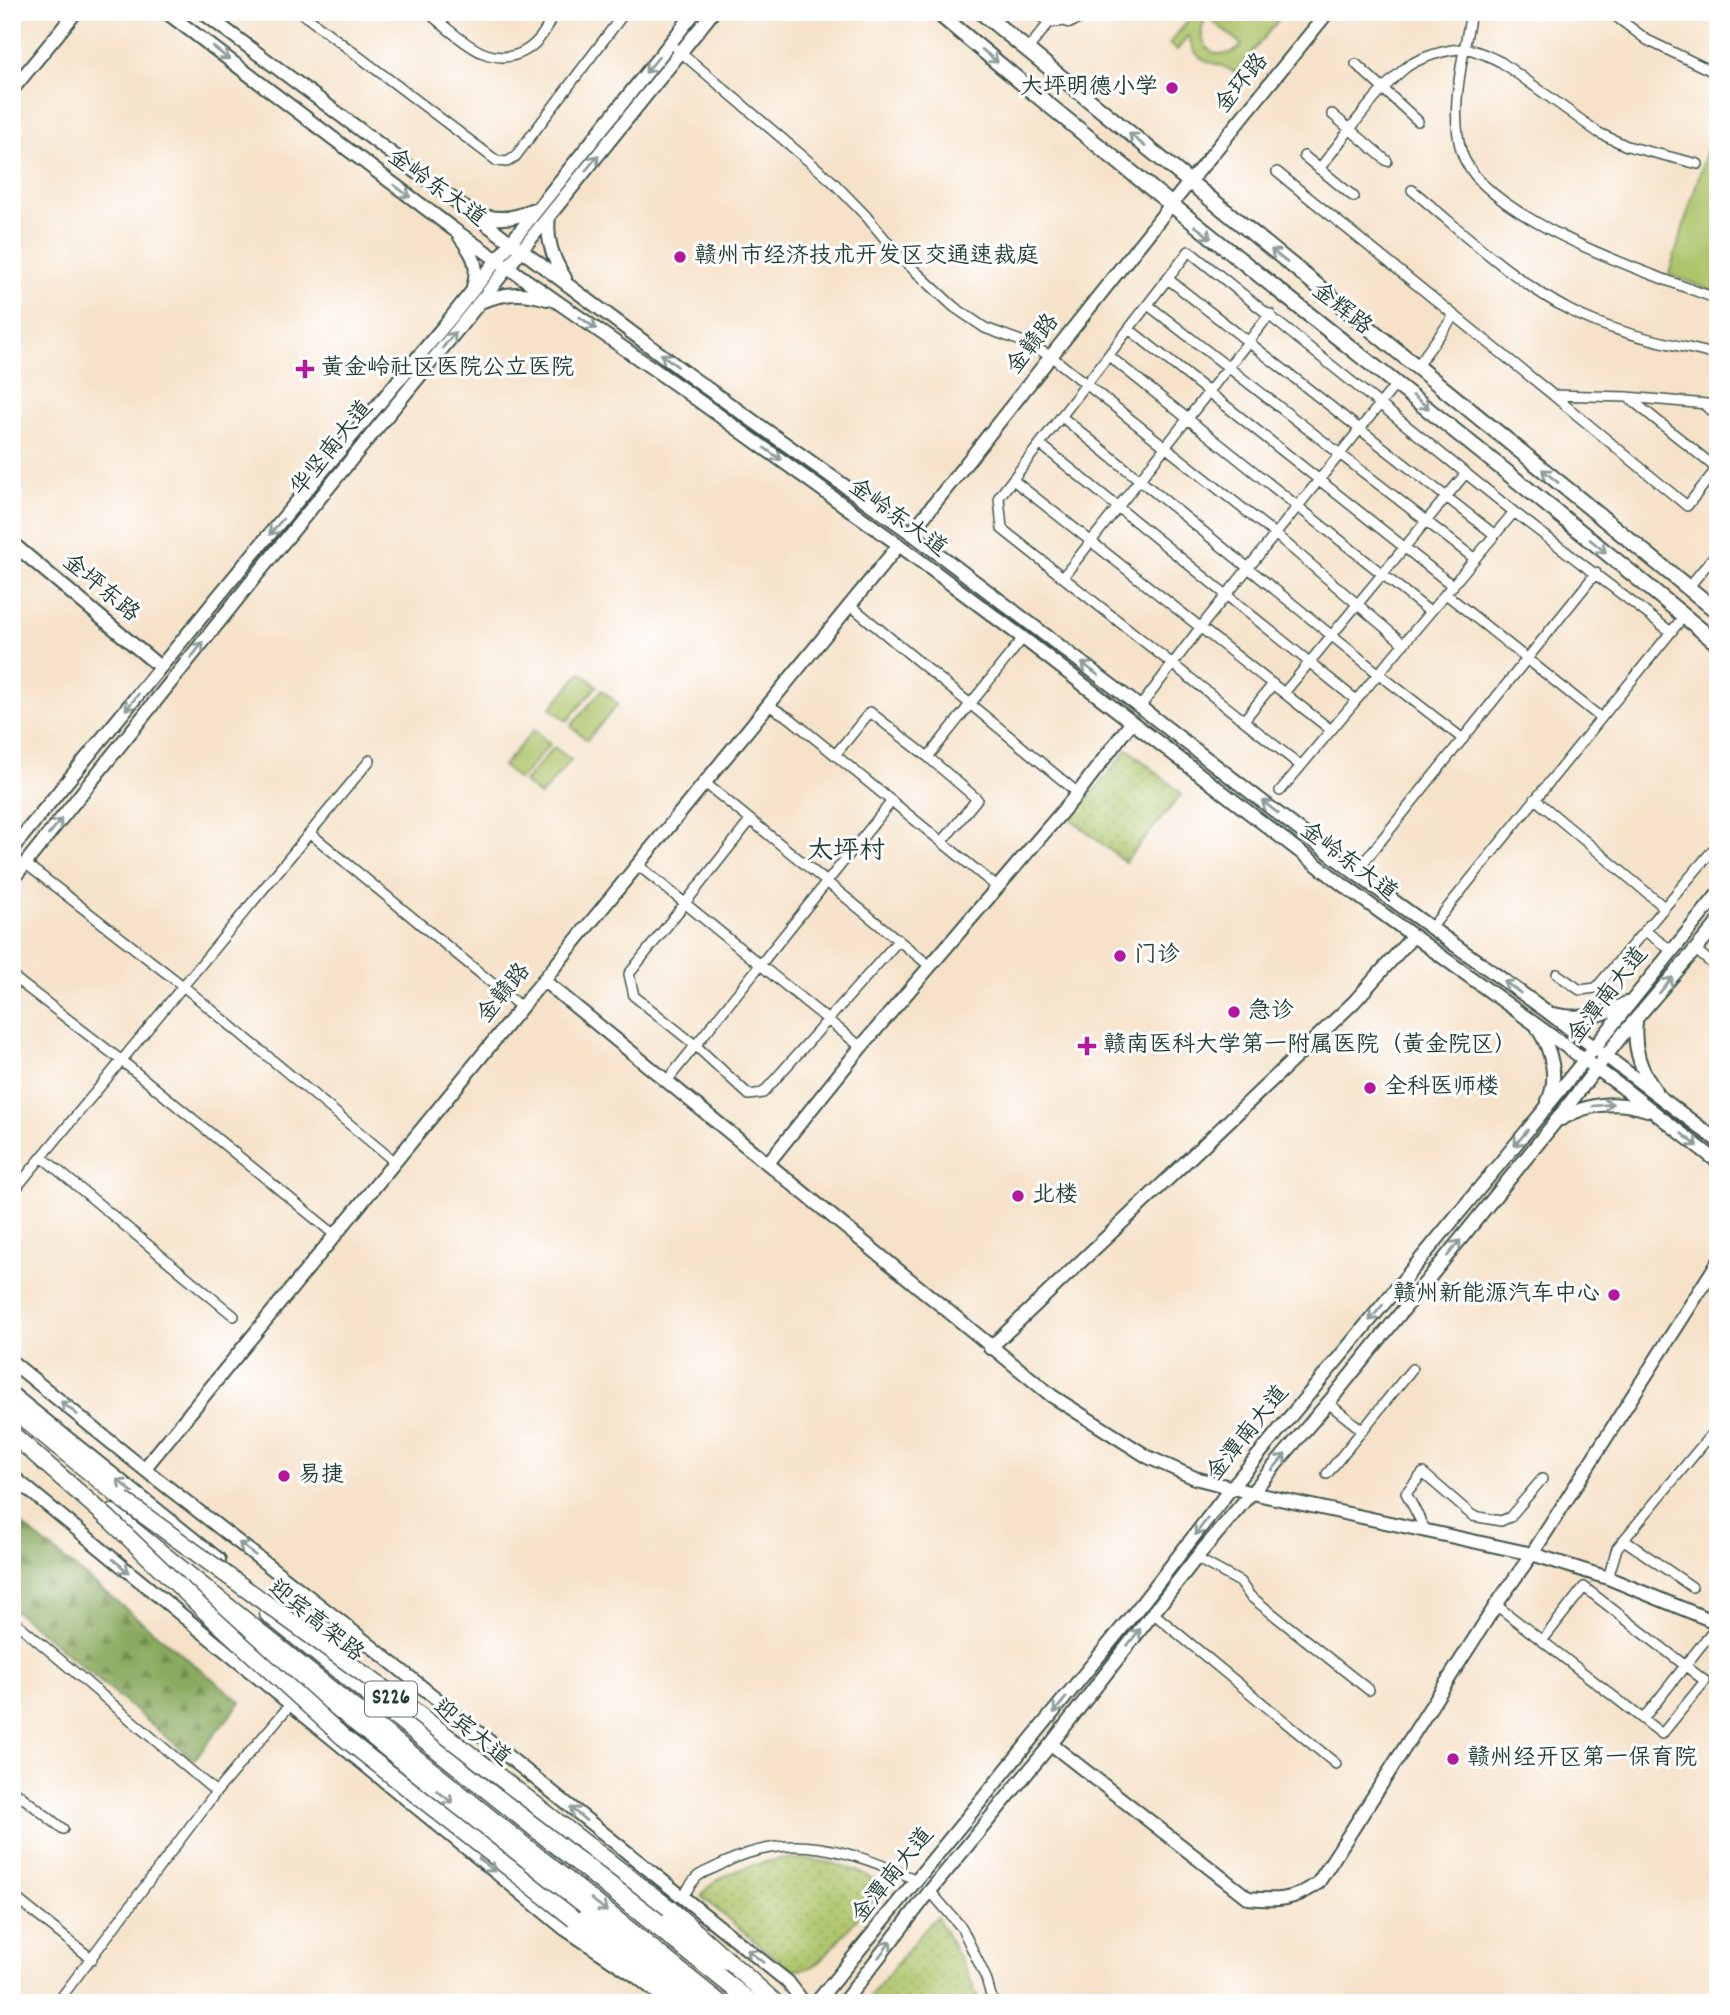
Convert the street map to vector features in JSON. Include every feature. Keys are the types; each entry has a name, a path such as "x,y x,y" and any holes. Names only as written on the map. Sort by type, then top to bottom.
{"highway":[{"name":"迎宾高架路","path":"12,1409 752,2003"},
{"path":"12,1433 109,1519 343,1737 574,1919 688,2003"},
{"name":"迎宾高架路","path":"12,1433 720,2003"},
{"path":"124,1500 675,1903 774,2003"}],"main road":[{"path":"12,90 76,12"},
{"name":"金岭东大道","path":"166,12 453,229 899,545 1412,937 1597,1069 1718,1162"},
{"name":"金岭东大道","path":"202,12 694,379 911,533 1355,873 1549,1013 1718,1141"},
{"name":"华坚南大道","path":"12,880 475,298 502,263 510,242 695,12"},
{"name":"华坚南大道","path":"502,263 522,250 713,12"},
{"name":"金辉路","path":"937,12 1170,206 1397,383 1718,643"},
{"name":"金辉路","path":"981,12 1718,612"},
{"name":"金环路","path":"1190,183 1328,12"},
{"name":"金赣路","path":"911,533 1190,183"},
{"path":"467,211 485,217 509,218 520,217 538,207"},
{"path":"549,216 551,249 556,265 571,287"},
{"path":"453,229 467,246 477,267 475,298 518,292 558,302"},
{"name":"华坚南大道","path":"12,849 160,667 475,298"},
{"path":"685,391 694,379"},
{"name":"金坪东路","path":"12,543 160,667"},
{"name":"金赣路","path":"144,1469 899,545"},
{"path":"768,1163 861,1047 1078,793 1131,723"},
{"name":"金潭南大道","path":"816,2003 1143,1602 1231,1488 1540,1115 1718,894"},
{"name":"金潭南大道","path":"843,2003 1196,1558 1328,1403 1606,1056 1718,923"},
{"path":"990,1348 1354,1002 1412,937"},
{"path":"1469,976 1479,962"},
{"path":"543,980 990,1348 1052,1396 1148,1458 1195,1478 1231,1488 1532,1555 1608,1578 1718,1624"},
{"path":"1549,1013 1579,1017 1598,1015 1618,1008 1634,996"},
{"path":"1636,1022 1635,1041 1639,1061 1661,1099"},
{"path":"1534,1023 1545,1040 1552,1069 1550,1098 1540,1115"},
{"path":"1552,1126 1572,1113 1606,1104 1627,1104 1658,1115"},
{"path":"1051,1744 1248,1898 1276,1901 1302,1894 1318,1884 1718,1262"},
{"path":"12,1362 144,1469 340,1621 675,1903 790,1983 804,2003"},
{"name":"迎宾大道","path":"12,1395 774,2003"},
{"name":"S226","path":"12,1444 698,2003"},
{"path":"12,1476 565,1929 636,1976 670,2003"}],"street":[{"path":"300,12 497,161 508,162 625,12"},
{"path":"427,12 478,51 494,57 512,56 530,49 542,38 553,12"},
{"path":"1036,12 1049,23"},
{"path":"1027,50 1049,23 1063,16 1070,23 1077,22 1081,12"},
{"path":"1471,12 1457,122 1461,152 1488,189 1513,207 1572,241 1629,266 1718,299"},
{"path":"1610,12 1647,40 1718,74"},
{"path":"669,43 832,181 900,257 954,306 985,328 1029,344 1052,356 1275,534 1404,644"},
{"path":"1319,169 1383,90 1405,68 1424,57 1465,49 1501,62 1600,133 1627,146 1698,164"},
{"path":"1356,64 1418,121"},
{"path":"1332,114 1387,161"},
{"path":"1304,156 1354,197"},
{"path":"1277,172 1687,506 1717,467 1628,397"},
{"path":"1412,190 1522,282 1571,311 1622,331 1718,355"},
{"path":"1301,766 1002,529 999,497 1189,251 1514,512 1671,632"},
{"path":"1168,279 1495,535"},
{"path":"1148,305 1475,559"},
{"path":"1063,576 1270,314"},
{"path":"1416,367 1454,316"},
{"path":"1129,329 1453,586"},
{"path":"1109,356 1430,612"},
{"path":"1140,707 1172,663 1397,383"},
{"path":"1553,396 1628,397 1718,405"},
{"path":"1703,404 1718,416"},
{"path":"1062,417 1379,674 1463,738"},
{"path":"1040,444 1356,700"},
{"path":"1284,693 1466,473"},
{"path":"1013,480 1331,730"},
{"path":"1280,791 1514,512"},
{"path":"1688,587 1718,551"},
{"path":"1355,873 1596,573"},
{"path":"1446,594 1601,718"},
{"path":"850,605 1078,793"},
{"path":"1431,928 1684,616"},
{"path":"928,757 1023,638"},
{"path":"1244,720 1273,684"},
{"path":"768,705 835,755 997,887"},
{"path":"835,755 870,712 928,757 977,799 943,842"},
{"path":"12,1193 370,761"},
{"path":"705,783 930,966"},
{"path":"1535,799 1664,907"},
{"path":"666,1082 892,801"},
{"path":"750,821 629,974 634,996 695,1045 749,1095 763,1093 898,941"},
{"path":"310,833 522,1007"},
{"path":"1557,974 1580,990 1595,988 1718,844"},
{"path":"26,864 183,986 395,1162"},
{"path":"638,864 861,1047"},
{"path":"1644,931 1671,950"},
{"path":"1696,950 1718,970"},
{"path":"12,976 122,1061 335,1235"},
{"path":"42,1157 234,1316"},
{"path":"1327,1474 1412,1369"},
{"path":"1328,1403 1362,1430"},
{"path":"1608,1578 1617,1548 1709,1437"},
{"path":"1426,1531 1406,1493 1423,1473 1473,1516 1501,1521 1510,1517 1542,1479"},
{"path":"1624,1540 1692,1587"},
{"path":"1196,1558 1240,1582 1251,1596 1369,1690"},
{"path":"1496,1605 1542,1641 1662,1734 1705,1681 1584,1587 1542,1641"},
{"path":"1153,1613 1336,1764"},
{"path":"12,1619 216,1792"},
{"path":"1643,1719 1718,1624"},
{"path":"57,2003 216,1792 290,1705"},
{"path":"12,1789 63,1829"},
{"path":"675,1903 698,1876 731,1859 765,1847 806,1846 843,1852 917,1880"},
{"path":"930,1891 962,1928 986,1978 993,2003"},
{"path":"12,1895 92,1959"}],"green space":[{"path":"1195,12 1285,12 1235,73 1201,58 1192,46 1189,35 1177,50 1169,44","holes":["1208,17 1242,45 1226,54 1209,50 1202,34"]},
{"path":"1718,114 1718,293 1669,274"},
{"path":"581,672 597,686 567,721 551,708"},
{"path":"602,690 618,704 587,740 571,726"},
{"path":"534,730 550,744 519,780 503,766"},
{"path":"554,747 571,760 540,796 524,782"},
{"path":"1128,749 1182,794 1125,862 1071,819"},
{"path":"12,1517 241,1702 194,1760 12,1608"},
{"path":"783,1859 810,1859 847,1867 870,1877 884,1888 820,1961 806,1969 793,1969 783,1965 701,1896 716,1881 727,1875 750,1866"},
{"path":"937,1917 966,1970 980,2003 865,2003 928,1925"}],"place":[{"name":"大坪明德小学","path":"1172,88"},
{"name":"赣州市经济技术开发区交通速裁庭","path":"680,257"},
{"name":"黄金岭社区医院公立医院","path":"305,369"},
{"name":"门诊","path":"1120,956"},
{"name":"急诊","path":"1234,1012"},
{"name":"赣南医科大学第一附属医院（黄金院区）","path":"1087,1046"},
{"name":"全科医师楼","path":"1370,1088"},
{"name":"北楼","path":"1018,1196"},
{"name":"赣州新能源汽车中心","path":"1614,1295"},
{"name":"易捷","path":"284,1476"},
{"name":"赣州经开区第一保育院","path":"1453,1759"}],"district":[{"name":"太坪村","path":"846,852"}]}
